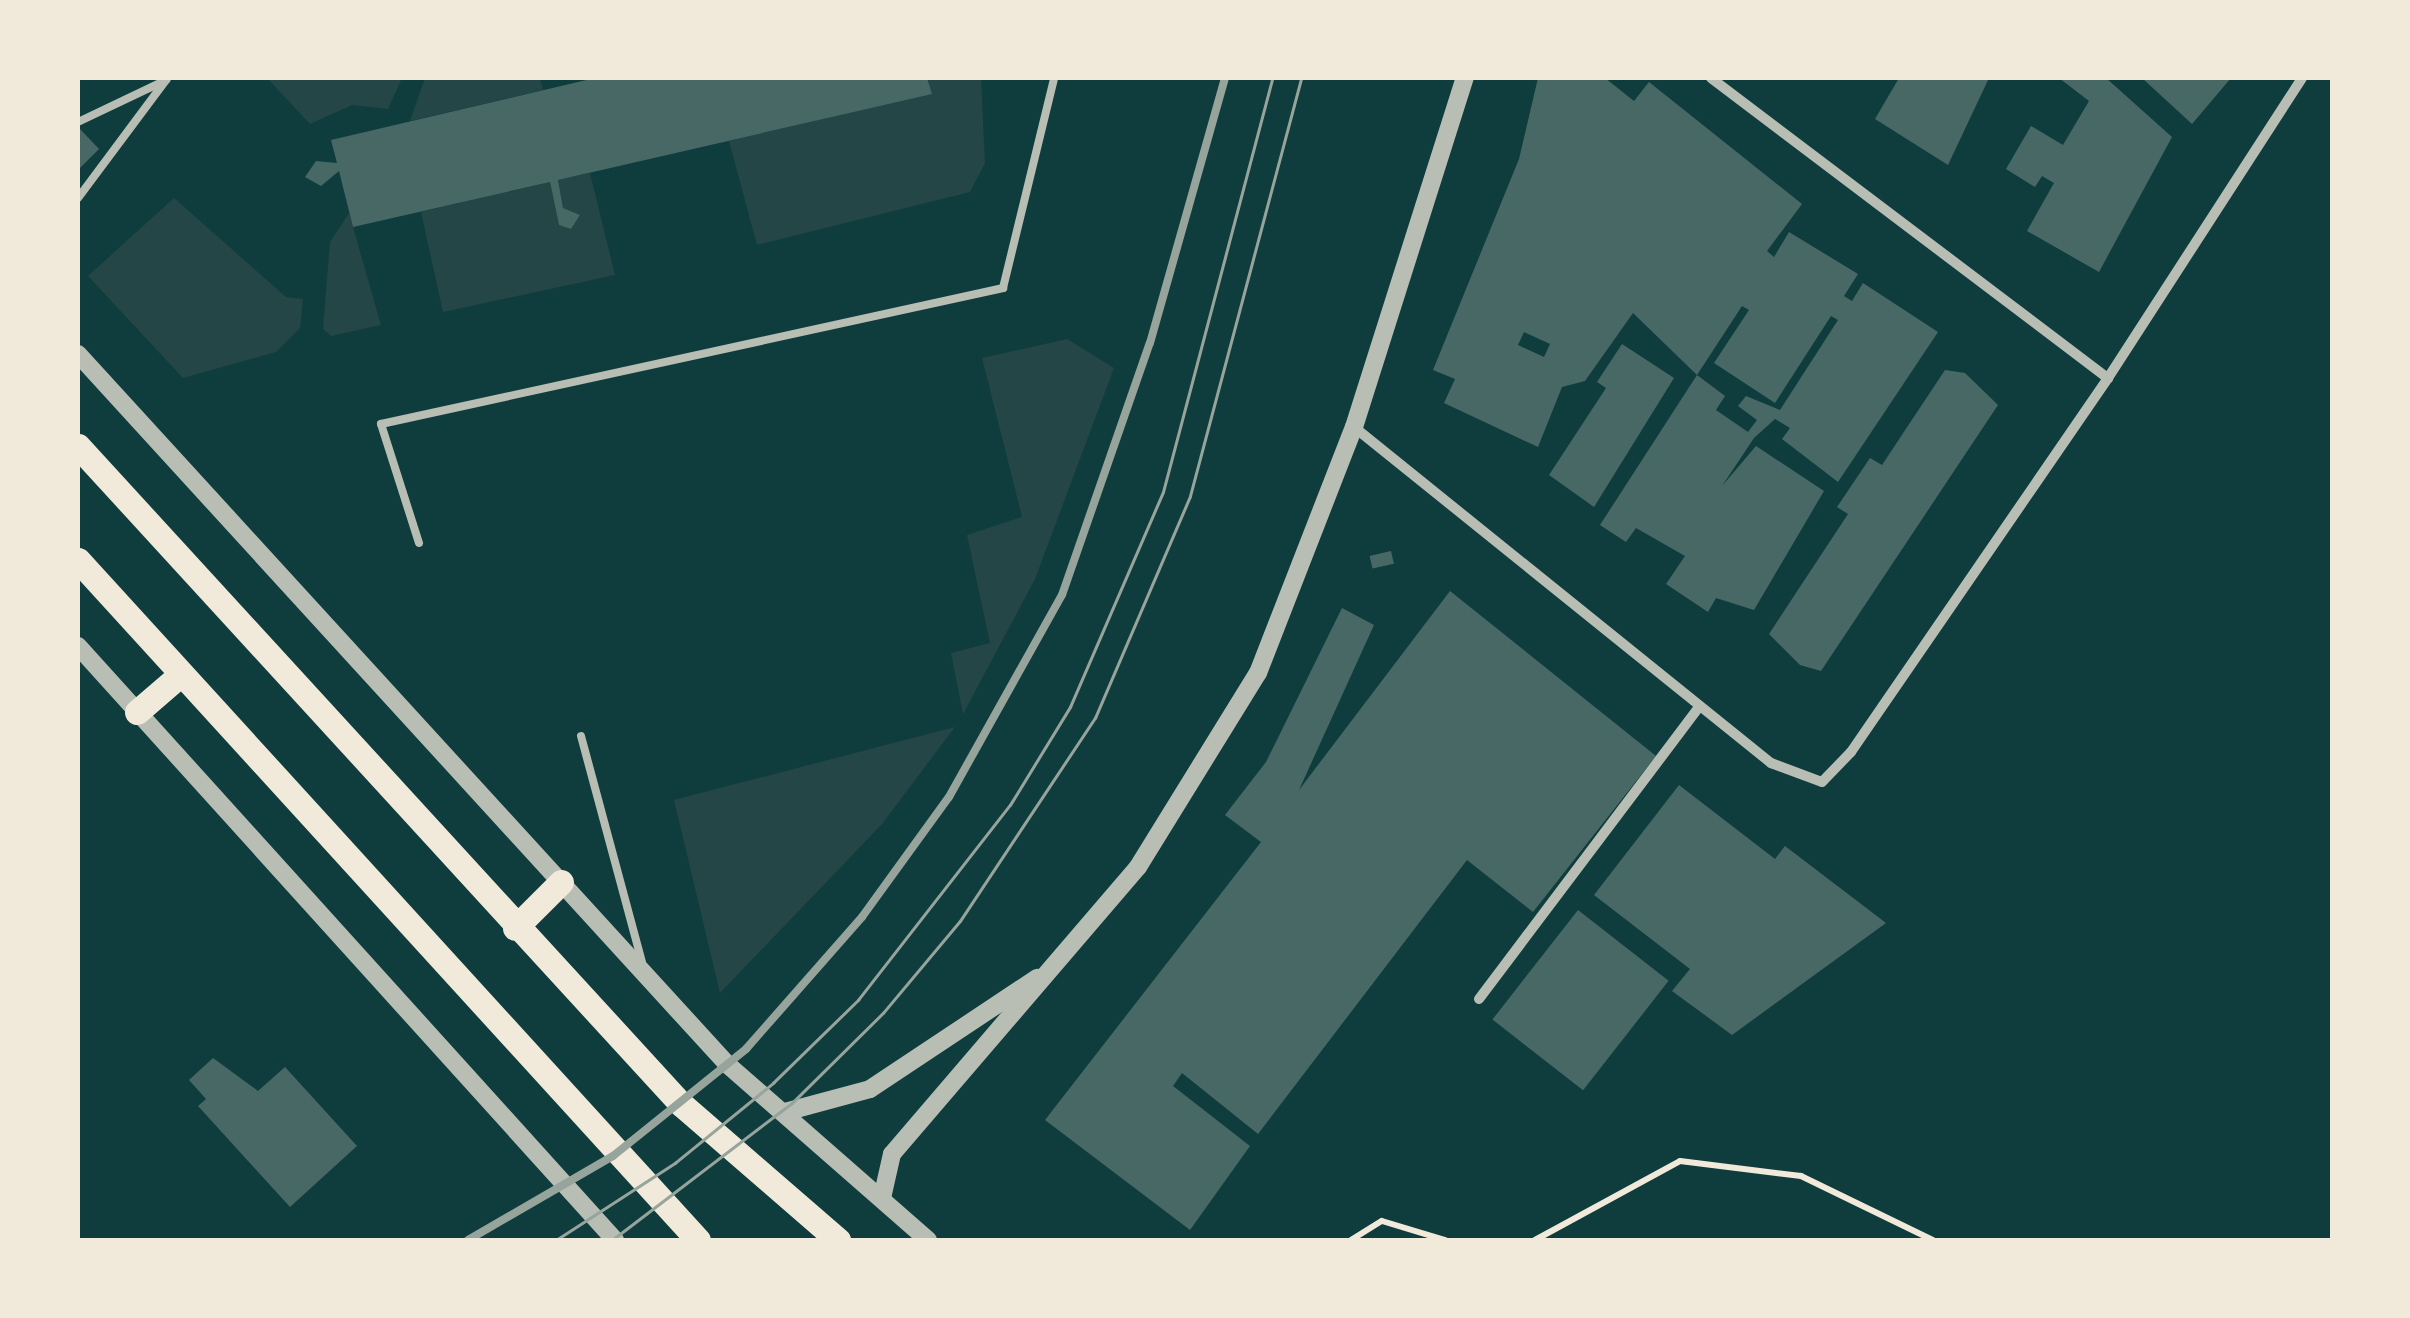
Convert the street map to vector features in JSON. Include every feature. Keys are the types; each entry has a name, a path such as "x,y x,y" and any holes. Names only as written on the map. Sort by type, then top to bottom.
{"main road":[{"path":"78,446 515,928 681,1104 838,1240"},
{"path":"78,560 698,1240"},
{"path":"138,712 181,674"},
{"path":"515,928 561,882"}],"street":[{"path":"882,1198 892,1154 1138,867 1248,690 1354,427 1465,78"},
{"path":"1711,78 2108,378"},
{"path":"1354,427 1698,708 1798,780 1822,782 1852,752 2108,378 2302,78"},
{"path":"78,354 645,976 785,1112 928,1240"},
{"path":"78,646 615,1240"},
{"path":"1479,999 1698,708"},
{"path":"785,1112 870,1089 1050,969"}],"lane":[{"path":"78,122 167,78"},
{"path":"78,198 167,78"},
{"path":"419,543 381,424 1003,288 1054,78"},
{"path":"582,736 645,976"}],"path":[{"path":"1535,1240 1680,1161 1802,1176 1933,1240"},
{"path":"1350,1240 1382,1221 1445,1240"}],"shaded area":[{"path":"267,78 402,78 388,109 352,105 310,124"},
{"path":"425,78 540,78 543,90 410,121"},
{"path":"927,78 981,78 985,163 970,192 757,245 729,141 931,93"},
{"path":"590,173 615,275 443,312 421,212 550,182 559,225 571,229 580,215 563,208 558,180"},
{"path":"174,198 286,297 303,299 300,328 276,352 183,378 88,276"},
{"path":"349,213 381,325 331,336 323,329 330,242"},
{"path":"1067,339 1114,368 1035,579 963,714 951,653 990,643 967,535 1022,517 982,358"},
{"path":"955,727 882,824 720,993 674,800"}],"building":[{"path":"595,78 927,78 932,94 558,180 563,208 580,215 571,229 559,225 550,182 353,227 339,171 321,186 305,177 316,161 337,163 331,140"},
{"path":"1538,78 1605,78 1634,101 1649,82 1802,204 1767,251 1774,257 1789,232 1858,274 1844,296 1852,301 1863,283 1938,332 1838,482 1782,439 1790,428 1775,419 1754,438 1722,486 1756,446 1824,491 1754,610 1716,598 1708,612 1666,584 1685,556 1636,528 1626,542 1600,525 1697,375 1633,313 1585,381 1562,387 1538,447 1444,403 1455,379 1433,370 1519,159","holes":["1742,306 1749,310 1714,363 1775,403 1831,316 1838,320 1780,410 1746,396 1738,406 1757,420 1748,432 1716,410 1725,396 1697,375","1524,332 1550,344 1544,357 1518,345"]},
{"path":"1899,78 1989,78 1948,165 1875,119"},
{"path":"2059,78 2106,78 2172,137 2099,272 2027,231 2054,183 2042,176 2035,187 2006,169 2031,126 2063,145 2089,101"},
{"path":"2142,78 2231,78 2192,124"},
{"path":"80,129 99,149 78,170 78,132"},
{"path":"1622,344 1674,378 1594,507 1549,475 1606,388 1597,382"},
{"path":"1945,370 1965,373 1998,405 1821,671 1800,665 1769,634 1848,514 1837,507 1870,458 1882,465"},
{"path":"1391,551 1394,564 1372,569 1370,556"},
{"path":"1450,591 1656,756 1533,912 1467,860 1258,1134 1182,1073 1173,1086 1250,1146 1190,1230 1045,1120 1261,842 1225,815 1266,762 1342,608 1374,625 1299,790"},
{"path":"1679,785 1775,859 1785,846 1886,923 1732,1035 1672,991 1690,969 1594,895"},
{"path":"1578,910 1669,981 1583,1090 1492,1020"},
{"path":"213,1058 258,1091 285,1067 357,1146 290,1207 198,1106 206,1099 189,1080"}],"tram line":[{"path":"556,1240 675,1163 773,1083 858,1000 1010,805 1070,707 1163,492 1272,78"},
{"path":"612,1240 792,1103 883,1013 960,921 1095,718 1190,496 1301,78"}],"railway":[{"path":"468,1240 613,1156 746,1049 862,917 949,797 1062,595 1150,343 1225,78"}]}
